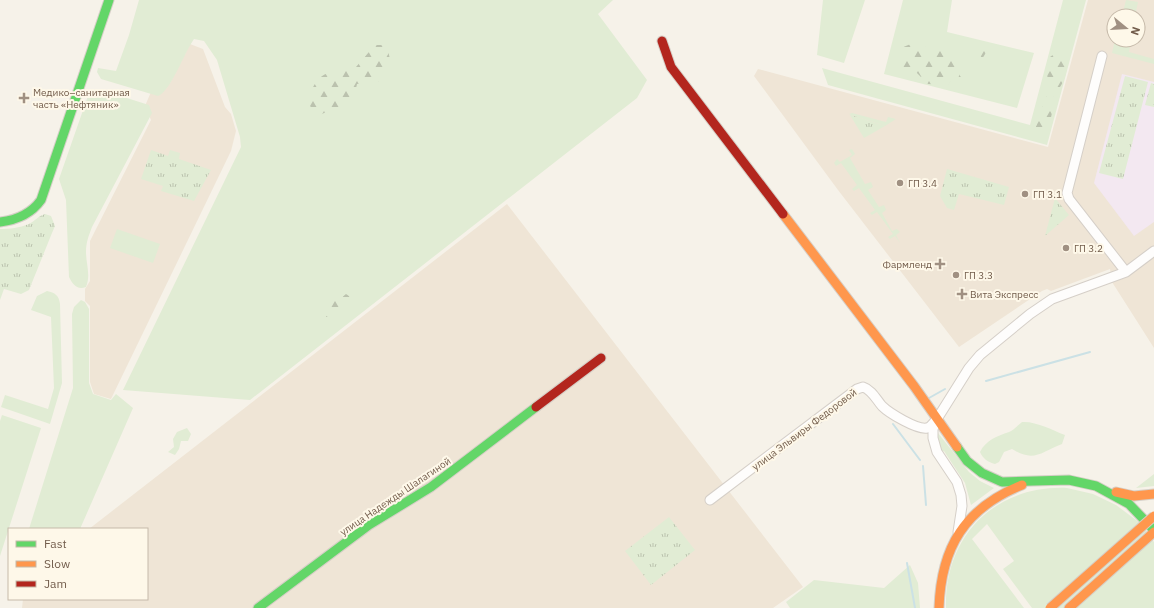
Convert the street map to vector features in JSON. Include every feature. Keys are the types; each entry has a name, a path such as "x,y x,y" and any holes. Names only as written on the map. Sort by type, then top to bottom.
{"main road":[{"path":"0,222 11,221 26,215 38,206 41,200 109,0"},
{"path":"662,41 671,67 937,419 967,461 982,473 996,480 1007,482 1069,480 1129,495 1141,496 1154,494"},
{"name":"улица Надежды Шалагиной","path":"258,608 369,525 431,487 601,358"},
{"path":"939,608 941,573 948,552 957,535 974,514 996,497 1016,487 1041,481"},
{"path":"1069,608 1154,531 1129,504 1096,486"},
{"path":"1050,608 1154,516"}],"street":[{"path":"1102,56 1067,193 1069,199 1126,272"},
{"path":"957,535 962,514 962,499 957,482 940,459 934,445 933,429 937,419 969,368 980,355 1030,314 1052,299 1126,272 1154,251"},
{"name":"улица Эльвиры Федоровой","path":"710,500 857,389 862,387 868,389 883,407 894,415 919,427 926,429 930,427 937,419"}],"shaded area":[{"path":"1088,0 1154,0 1154,348 1112,282 1110,269 1051,291 1047,289 1042,291 959,347 838,190 754,76 758,69 1048,147"},
{"path":"190,44 203,49 225,107 231,114 236,131 231,151 111,399 94,394 90,382 90,306 85,301 85,289 90,281 90,241 151,120 145,106 151,92 170,83"},
{"path":"1122,74 1154,82 1154,222 1134,236 1094,183"},
{"path":"507,204 803,587 773,608 22,608 23,600 148,600 148,528 90,528"}],"green space":[{"path":"139,0 613,0 598,14 647,80 637,98 250,400 123,390 241,147 240,137 217,60 204,41 194,39 168,87 158,96 101,79 97,72 98,68 116,71 129,35"},
{"path":"823,0 865,0 844,63 817,55"},
{"path":"903,0 952,0 947,32 1034,53 1017,108 884,74"},
{"path":"1063,0 1086,0 1047,145 828,85 822,68 1030,125"},
{"path":"1126,0 1138,2 1137,8 1124,8"},
{"path":"981,42 986,45 987,51 982,59 977,50 978,44"},
{"path":"913,43 924,45 927,49 938,47 957,63 960,69 960,76 964,80 963,82 959,83 957,80 951,80 948,85 928,84 915,71 904,69 900,60 901,48"},
{"path":"375,45 383,45 388,51 390,59 397,59 396,67 380,68 382,75 378,82 357,84 352,106 331,116 326,112 312,119 304,120 312,108 307,103 313,87 320,77 324,74 335,73 341,69 356,67"},
{"path":"1113,48 1130,48 1129,52 1154,59 1154,64 1112,53"},
{"path":"1057,52 1066,54 1067,58 1066,75 1060,87 1056,87 1049,81 1047,74 1050,57"},
{"path":"1125,76 1148,82 1123,179 1099,173"},
{"path":"1151,83 1154,84 1154,107 1145,105"},
{"path":"98,89 149,105 152,113 92,227 86,248 88,274 87,283 86,287 80,288 74,284 69,277 66,200 59,179 89,93"},
{"path":"1046,95 1048,99 1052,101 1054,96 1054,104 1047,135 1039,133 1033,136"},
{"path":"852,113 886,122 888,117 896,119 885,126 849,114"},
{"path":"851,115 885,126 864,138"},
{"path":"852,149 855,154 850,158 865,184 871,182 873,187 868,190 879,207 884,205 886,210 882,213 892,231 897,229 900,232 896,235 900,243 895,236 890,239 888,237 893,234 877,212 872,215 870,213 875,210 859,188 854,191 852,189 857,185 841,163 836,166 834,163 837,159 840,162 852,155 849,150"},
{"path":"151,150 168,156 170,150 180,153 179,159 211,170 194,201 161,191 163,186 141,179"},
{"path":"947,169 1009,187 1004,205 959,194 954,210 947,208 940,196"},
{"path":"1055,198 1069,215 1045,236"},
{"path":"45,214 51,216 55,226 29,290 21,294 4,289 0,300 0,229 14,228 31,223"},
{"path":"117,229 160,244 153,263 110,248"},
{"path":"47,291 59,298 60,304 62,383 50,424 1,407 5,395 48,409 54,388 51,317 31,310 37,296"},
{"path":"346,294 352,298 339,317 332,319 325,318 330,312 328,305 330,298 340,299"},
{"path":"81,300 85,302 89,309 89,383 93,394 111,400 116,394 133,408 80,528 29,528 73,388 72,314 74,307"},
{"path":"2,415 41,428 0,556 0,421"},
{"path":"1022,422 1038,424 1065,435 1062,444 1043,453 1032,456 1012,449 1004,452 999,462 995,464 984,458 980,452 985,444 1012,430"},
{"path":"187,428 191,434 188,441 181,441 179,449 175,455 168,452 174,447 173,439 177,432"},
{"path":"938,433 969,472 980,481 994,488 971,505 965,483 944,451 941,453 937,440"},
{"path":"1154,474 1154,486 1136,488"},
{"path":"1067,488 1093,494 1116,505 1140,523 1154,542 1154,608 1032,608 1003,569 1014,561 987,524 972,539 1024,608 946,608 948,582 954,558 964,538 979,520 997,506 1017,495 1041,489"},
{"path":"669,517 695,550 651,585 625,551"},
{"path":"910,565 918,583 920,608 790,608 786,602 814,580 884,588"}],"waterway":[{"path":"986,381 1090,352"},
{"path":"929,398 945,389"},
{"path":"893,424 920,460"},
{"path":"923,466 926,505"},
{"path":"907,563 915,608"}],"traffic: fast":[{"path":"0,222 23,216 33,209 41,200 109,0"},
{"path":"258,608 369,525 431,487 536,407"},
{"path":"957,447 967,461 982,473 1002,482 1069,480 1096,486 1129,504 1152,528"}],"traffic: slow":[{"path":"783,214 914,386 957,447"},
{"path":"939,608 945,566 951,548 960,532 971,518 985,505 1002,494 1022,485"},
{"path":"1116,492 1134,496 1154,494"},
{"path":"1050,608 1154,516"},
{"path":"1069,608 1154,532"}],"traffic: jam":[{"path":"662,41 671,67 783,214"},
{"path":"536,407 601,358"}],"place":[{"name":"Медико–санитарная часть «Нефтяник»","path":"24,98"},
{"name":"ГП 3.4","path":"900,183"},
{"name":"ГП 3.1","path":"1025,194"},
{"name":"ГП 3.2","path":"1066,248"},
{"name":"Фармленд","path":"940,264"},
{"name":"ГП 3.3","path":"956,275"},
{"name":"Вита Экспресс","path":"962,294"}]}
